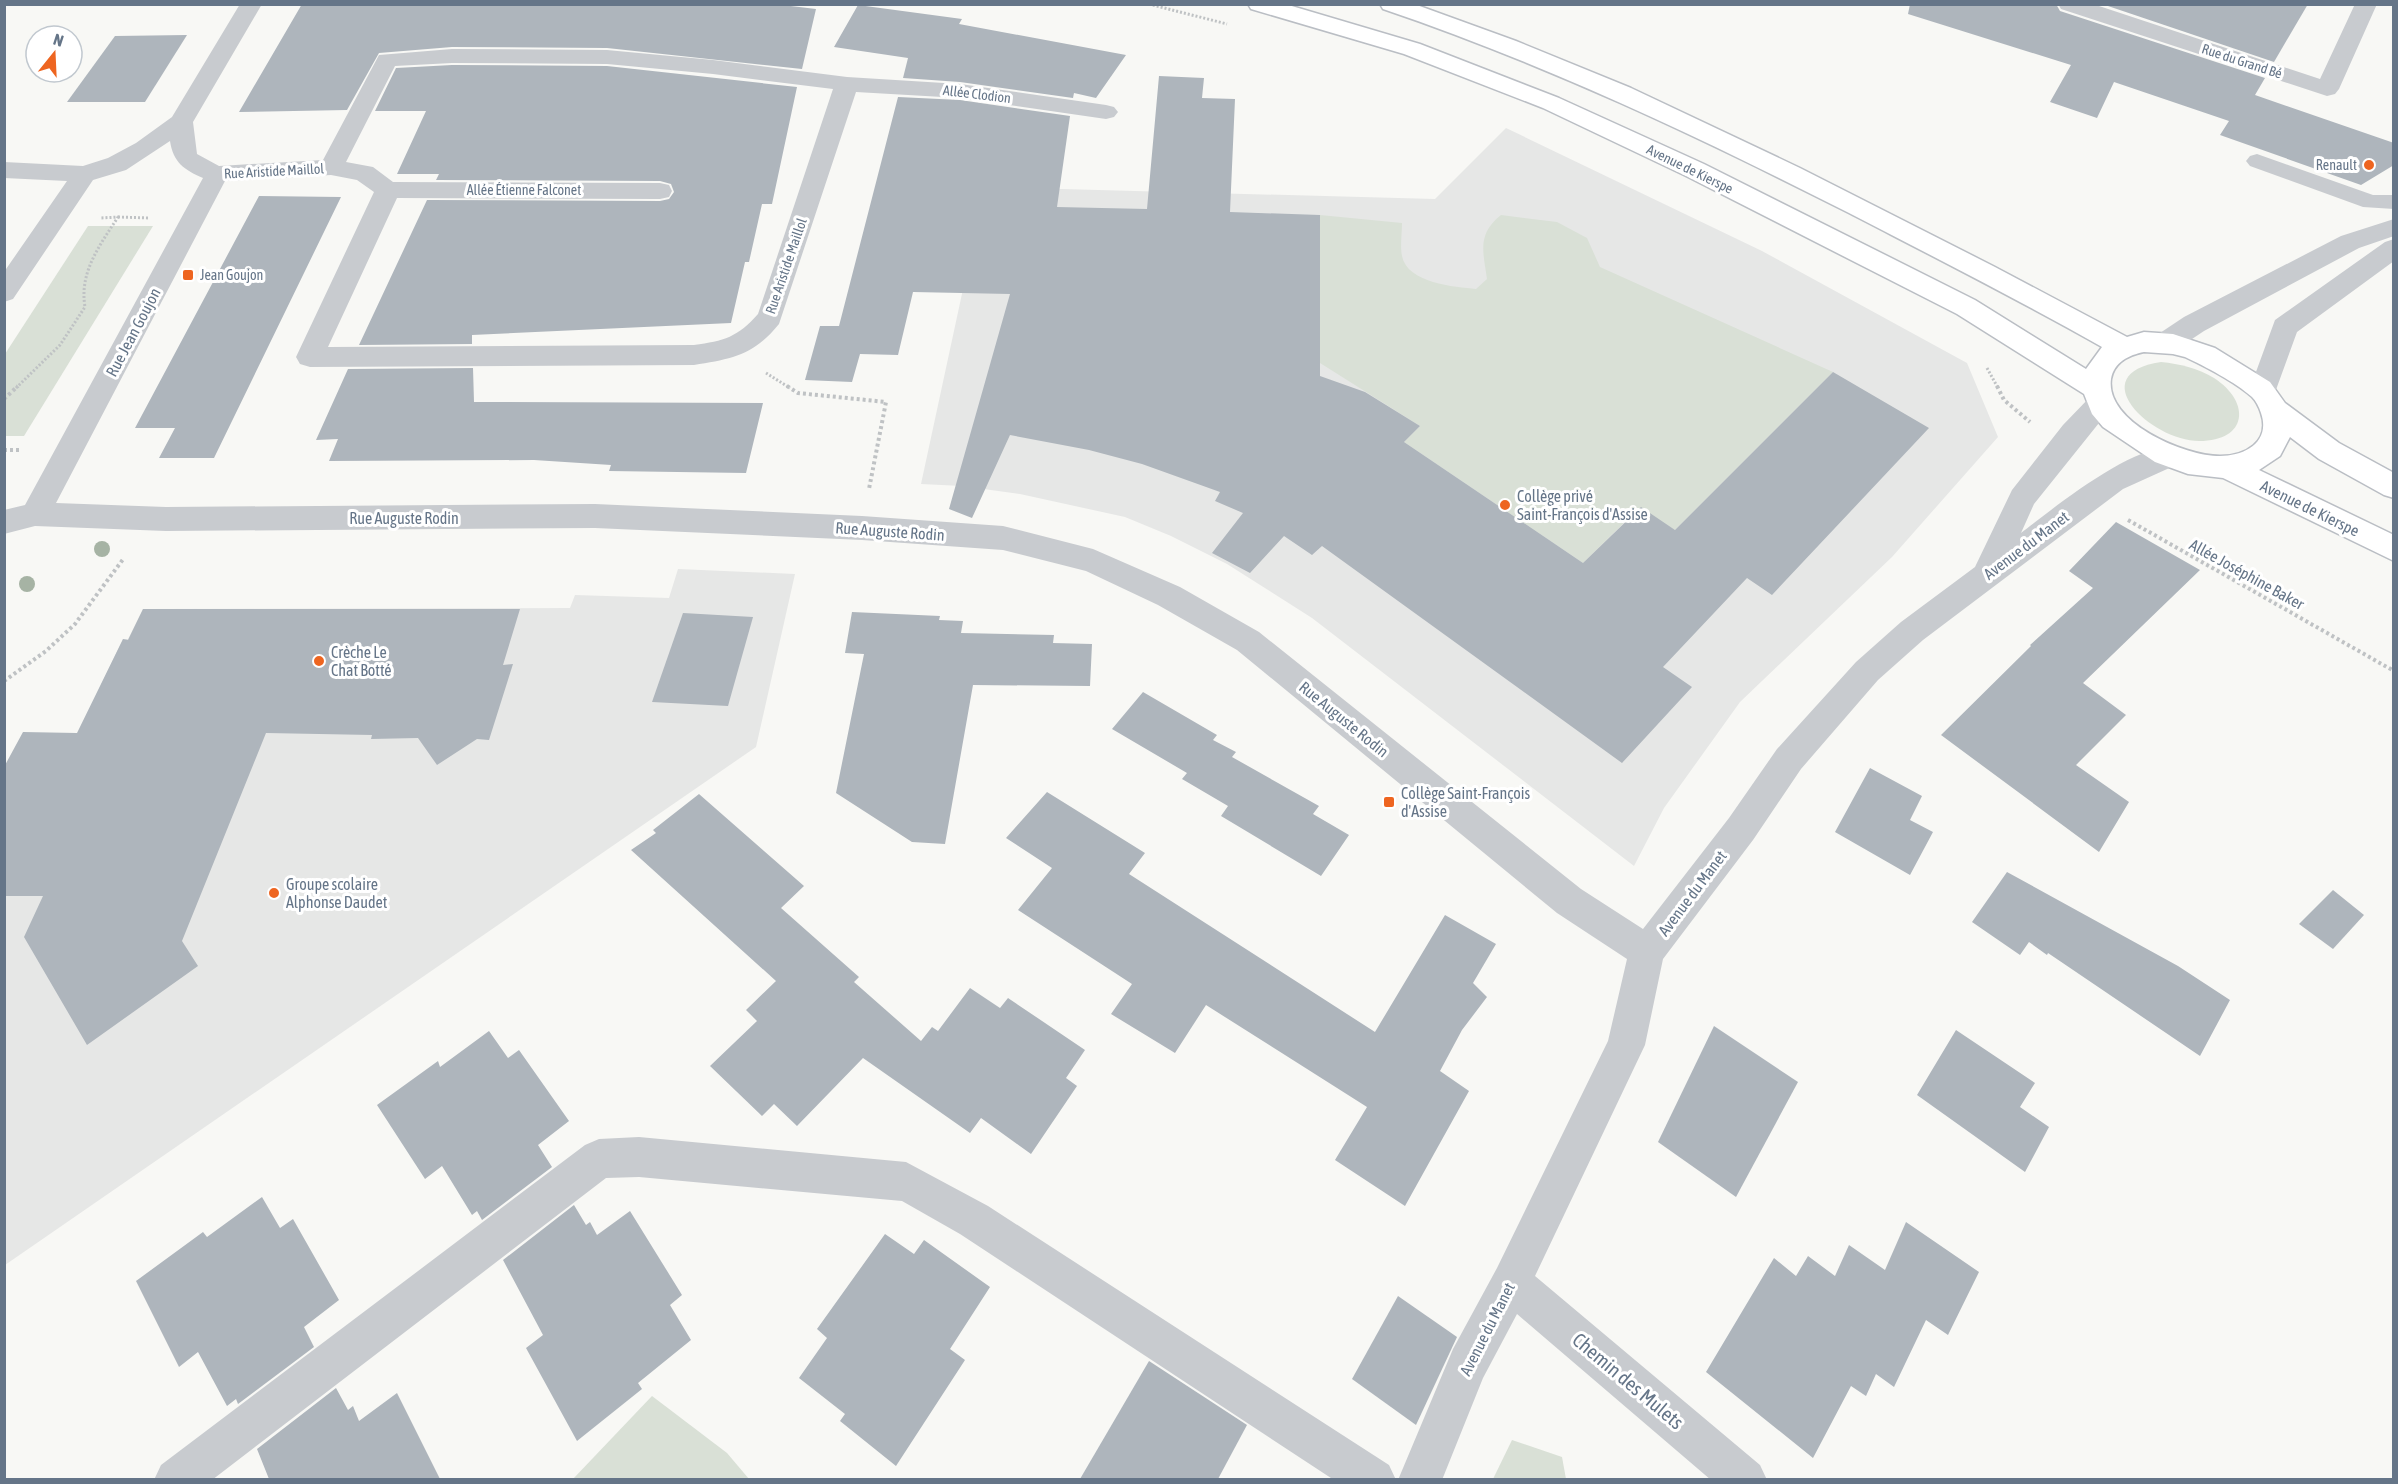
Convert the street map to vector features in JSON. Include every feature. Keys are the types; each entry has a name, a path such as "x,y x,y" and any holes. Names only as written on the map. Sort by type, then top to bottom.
{"main road":[{"name":"Avenue de Kierspe","path":"1259,4 1412,50 1551,103 1695,170 1966,307 2099,396"},
{"path":"1391,4 1573,71 1727,140 2039,299 2124,347"},
{"path":"2270,401 2278,432 2270,450 2252,462 2226,467 2196,465 2166,457 2117,425 2099,396 2098,370 2107,356 2124,347 2144,342 2167,342 2191,347 2270,401 2329,451 2394,487"},
{"name":"Avenue de Kierspe","path":"2226,467 2341,521 2394,549"}],"street":[{"path":"4,170 84,174 117,164 145,148 181,122 251,4"},
{"name":"Rue du Grand Bé","path":"2069,4 2327,89 2367,4"},
{"name":"Rue Aristide Maillol","path":"217,174 331,167 364,173 388,190 310,357 694,356 730,350 755,336 770,316 847,84 713,67 607,57 452,56 387,60 331,167"},
{"name":"Allée Clodion","path":"847,84 960,91 1106,112"},
{"path":"173,164 183,150 181,122"},
{"path":"117,164 173,164 217,174"},
{"path":"4,293 84,174"},
{"name":"Rue Jean Goujon","path":"34,514 217,174"},
{"name":"Allée Étienne Falconet","path":"388,190 660,191"},
{"path":"2167,342 2194,324 2350,242 2394,226"},
{"path":"2270,401 2285,327 2394,248"},
{"path":"1987,575 2022,498 2099,396"},
{"name":"Avenue du Manet","path":"1420,1479 1468,1364 1511,1282 1626,1046 1647,952 1741,829 1789,759 1867,671 1912,631 2089,498 2113,482 2166,457"},
{"name":"Rue Auguste Rodin","path":"4,522 34,514 166,519 595,516 862,528 1003,538 1093,561 1169,596 1248,641 1569,902 1647,952"},
{"path":"176,1479 599,1159 639,1157 906,1182 974,1220 1374,1479"},
{"name":"Chemin des Mulets","path":"1511,1282 1745,1479"}],"lane":[{"path":"2257,161 2371,202 2394,202"}],"path":[{"path":"1149,4 1237,26"},
{"path":"4,399 38,367 78,321 85,307 81,294 84,278 91,260 118,217 54,219"},
{"path":"730,350 798,393 886,402 862,528"},
{"path":"1983,361 2004,400 2061,447"},
{"name":"Allée Joséphine Baker","path":"2089,498 2394,671"},
{"path":"4,681 30,664 82,616 114,568 166,519"}],"shaded area":[{"name":"Collège privé Saint-François d'Assise","path":"1506,128 1762,251 1967,363 1998,437 1892,557 1740,702 1664,808 1634,866 1312,618 1227,564 1171,536 1125,517 1020,494 962,486 921,484 985,187 1435,199"},
{"path":"1320,215 1402,223 1402,256 1406,265 1413,272 1433,282 1476,289 1487,279 1483,251 1485,236 1493,222 1501,215 1557,222 1587,238 1600,267 1833,372 1675,530 1638,509 1583,563 1404,442 1420,426 1320,363"},
{"path":"88,226 153,226 24,436 5,436 5,354"},
{"path":"2161,362 2182,365 2201,372 2214,378 2226,388 2238,408 2239,418 2235,427 2227,435 2199,441 2180,438 2145,419 2132,406 2125,392 2126,379 2138,369"},
{"name":"Groupe scolaire Alphonse Daudet","path":"678,569 795,574 756,747 5,1265 5,767 83,733 101,685 123,639 128,639 143,609 570,608 575,595 669,598"},
{"path":"652,1396 727,1453 749,1479 573,1479"},
{"path":"1512,1440 1562,1457 1566,1479 1493,1479"}],"building":[{"path":"302,4 774,4 816,9 802,69 607,48 452,47 379,53 347,110 239,112"},
{"path":"1910,4 2056,4 2060,11 2265,78 2255,95 2394,143 2394,165 2361,185 2220,135 2229,121 2114,82 2097,118 2050,102 2071,65 1908,14"},
{"path":"2102,4 2308,4 2274,62"},
{"path":"858,5 962,19 959,24 1126,55 1096,98 1074,93 1073,98 960,82 903,78 908,58 834,47"},
{"path":"187,35 145,102 67,102 80,84 84,84 84,79 115,36"},
{"path":"452,65 607,66 797,87 772,204 762,204 749,262 745,262 731,323 472,335 472,344 359,345 427,200 660,201 669,199 674,192 671,184 660,181 436,180 439,174 397,174 426,111 375,111 396,68"},
{"path":"1159,76 1204,78 1202,98 1235,99 1230,212 1320,215 1320,376 1365,392 1420,426 1404,442 1583,563 1641,507 1675,530 1833,372 1929,428 1772,595 1747,578 1663,667 1692,687 1622,763 1322,546 1312,555 1284,536 1250,573 1212,553 1243,513 1215,501 1220,492 1142,464 1089,450 1010,435 972,518 949,509 1010,294 913,292 898,355 860,354 852,382 805,380 820,326 839,326 898,97 960,100 1070,116 1057,207 1147,209"},
{"path":"259,196 341,197 214,458 159,458 175,428 135,428"},
{"path":"473,368 474,402 763,403 746,473 609,471 611,465 534,460 329,461 338,439 316,440 348,369"},
{"path":"2116,522 2200,570 2083,683 2126,715 2076,765 2129,802 2099,852 1941,735 2030,645 2093,588 2069,571"},
{"path":"143,609 520,609 503,665 513,664 489,740 477,739 437,765 418,738 371,739 372,735 266,733 182,941 198,966 87,1045 24,937 43,896 4,896 4,767 23,732 77,733 123,639 128,640"},
{"path":"852,612 940,616 939,620 963,621 961,633 1054,635 1053,643 1092,644 1090,686 973,685 945,844 912,842 836,793 864,654 845,653"},
{"path":"683,613 753,617 728,706 652,702"},
{"path":"1143,692 1217,735 1213,740 1236,752 1232,757 1319,806 1313,814 1349,835 1321,876 1221,816 1228,806 1182,779 1187,773 1112,729"},
{"path":"1870,768 1922,796 1910,820 1933,832 1910,875 1835,832"},
{"path":"1047,792 1145,853 1129,874 1375,1032 1445,915 1496,944 1473,983 1487,997 1462,1030 1440,1071 1469,1091 1405,1206 1335,1160 1367,1107 1206,1005 1175,1053 1111,1014 1132,984 1018,910 1052,868 1006,838"},
{"path":"699,794 804,886 781,908 859,977 854,982 921,1041 932,1027 938,1031 970,988 1000,1008 1008,998 1085,1050 1066,1078 1077,1086 1031,1154 981,1118 970,1133 863,1058 797,1126 774,1104 762,1116 710,1066 757,1021 746,1010 776,981 631,850 656,833 653,830"},
{"path":"2007,872 2178,966 2230,1000 2200,1056 2048,953 2047,955 2029,942 2020,955 1972,922"},
{"path":"2333,890 2364,915 2333,949 2299,924"},
{"path":"1714,1026 1798,1082 1736,1197 1658,1142"},
{"path":"1956,1030 2035,1083 2020,1107 2049,1127 2025,1172 1917,1095"},
{"path":"489,1031 508,1058 519,1050 569,1121 538,1145 552,1167 482,1220 477,1211 472,1215 442,1166 425,1179 377,1105 438,1061 440,1067"},
{"path":"262,1197 280,1228 293,1219 339,1300 304,1327 314,1347 238,1404 236,1399 227,1406 198,1352 179,1367 136,1281 203,1232 207,1237"},
{"path":"574,1205 586,1225 590,1222 597,1235 630,1211 682,1295 670,1305 691,1340 638,1383 642,1389 577,1441 526,1348 543,1335 503,1260"},
{"path":"1906,1222 1979,1272 1948,1335 1926,1320 1894,1387 1876,1374 1866,1396 1851,1386 1813,1458 1706,1372 1774,1258 1796,1276 1808,1256 1835,1276 1849,1245 1885,1270"},
{"path":"885,1234 914,1254 924,1240 990,1287 950,1349 965,1360 896,1466 840,1421 845,1414 799,1378 827,1338 817,1329"},
{"path":"1398,1296 1457,1337 1416,1425 1352,1379"},
{"path":"1149,1361 1247,1425 1218,1479 1080,1479"},
{"path":"336,1388 348,1410 353,1406 359,1421 397,1393 440,1479 269,1479 257,1449"}],"place":[{"name":"Renault","path":"2369,165"},
{"name":"Jean Goujon","path":"188,275"},
{"name":"Collège privé Saint-François d'Assise","path":"1505,505"},
{"name":"Crèche Le Chat Botté","path":"319,661"},
{"name":"Collège Saint-François d'Assise","path":"1389,802"},
{"name":"Groupe scolaire Alphonse Daudet","path":"274,893"}]}
